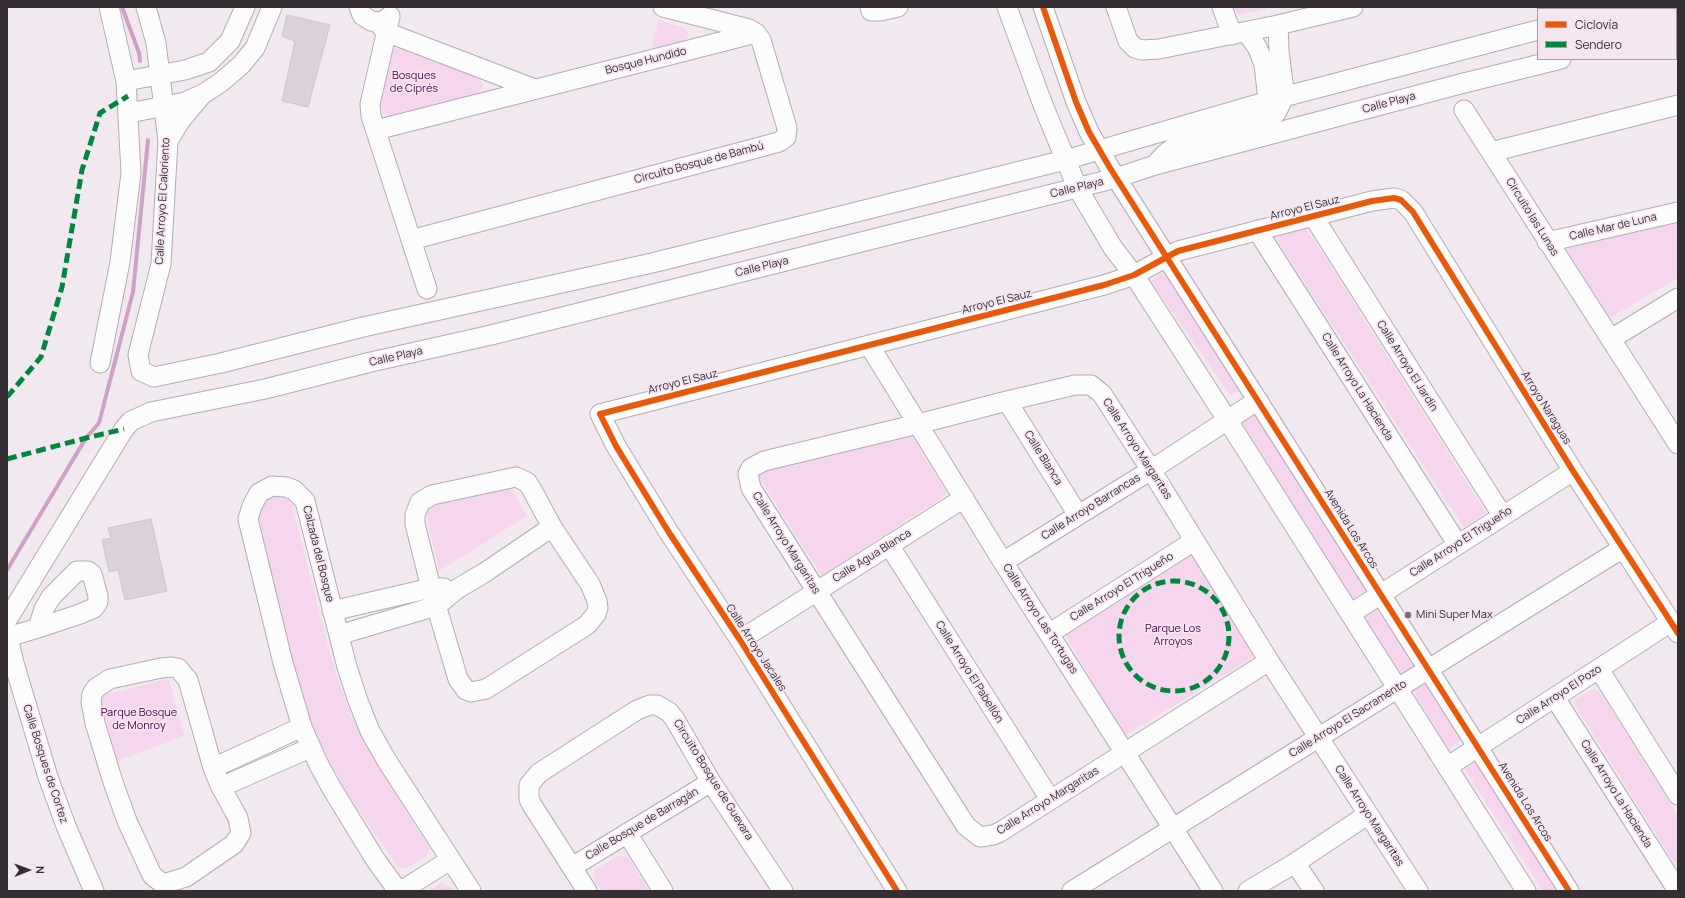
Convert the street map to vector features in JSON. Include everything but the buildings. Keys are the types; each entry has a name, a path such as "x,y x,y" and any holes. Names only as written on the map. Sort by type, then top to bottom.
{"street":[{"path":"100,363 120,262 131,172 129,113 126,81 109,7"},
{"name":"Calle Arroyo El Caloriento","path":"146,7 156,43 168,141 161,264 138,355 141,370 154,377 363,327 652,263"},
{"path":"126,81 195,67 209,62 230,41 245,7"},
{"path":"168,141 180,121 203,94 241,65 255,48 272,7"},
{"path":"359,7 366,19 387,20 535,89"},
{"path":"663,7 749,29 756,33"},
{"path":"870,7 871,11 881,11 898,7"},
{"path":"1007,7 1020,46 1077,187 1113,248 1134,274 1526,891"},
{"name":"Avenida Los Arcos","path":"1043,7 1076,102 1099,149 1116,178 1569,891"},
{"path":"1116,7 1128,41 1135,48 1142,50 1159,49 1278,25 1297,13 1353,7"},
{"path":"1155,165 1164,155 1178,144 1270,118 1276,113 1276,99 1257,47 1239,33 1222,7"},
{"path":"387,20 370,104 371,116 426,289"},
{"path":"1276,99 1284,83 1278,51 1278,25"},
{"path":"661,292 652,263 1066,160 1099,149 1276,99 1537,30"},
{"name":"Bosque Hundido","path":"376,130 756,33"},
{"name":"Circuito Bosque de Bambú","path":"411,240 779,142 786,137 787,128 760,40 756,33"},
{"path":"156,43 166,55 178,63 195,67"},
{"path":"222,49 241,65"},
{"path":"1489,76 1511,61 1537,52"},
{"name":"Calle Playa","path":"7,630 124,430 131,421 151,412 265,389 661,292 1116,178 1155,165 1489,76 1557,60"},
{"path":"129,113 184,102 203,94"},
{"path":"1491,152 1678,105"},
{"name":"Circuito las Lunas","path":"1464,110 1547,242 1611,339 1672,423 1678,444"},
{"name":"Arroyo El Sauz","path":"600,414 1104,285 1134,274 1178,250 1372,201 1394,198"},
{"name":"Arroyo Naraguas","path":"1394,198 1401,200 1413,212 1573,471 1624,548 1674,628"},
{"name":"Calle Mar de Luna","path":"1547,242 1678,212"},
{"name":"Calle Arroyo El Jardín","path":"1313,216 1502,515"},
{"name":"Calle Arroyo La Hacienda","path":"1258,230 1458,545"},
{"path":"1611,339 1678,298"},
{"name":"Calle Arroyo Las Tortugas","path":"869,345 1003,562 1050,633 1213,891"},
{"name":"Calle Arroyo Margaritas","path":"1269,660 993,835 980,837 970,831 816,591 751,488 748,474 751,468 764,461 1075,385 1091,385 1102,394 1367,815 1418,891"},
{"name":"Calle Blanca","path":"1007,401 1078,515"},
{"name":"Calle Arroyo Barrancas","path":"1003,562 1151,470 1249,406 1259,402"},
{"name":"Calle Arroyo Jacales","path":"600,414 616,446 668,531 740,640 898,891"},
{"name":"Calle Arroyo El Trigueño","path":"1350,614 1502,515 1573,471"},
{"path":"516,477 527,482 552,527 595,593 598,608 596,614 587,625 486,689 471,692 466,690 458,679 431,588 415,524 417,508 426,498 516,477"},
{"name":"Calzada del Bosque","path":"399,891 375,859 331,787 310,748 302,728 283,663 248,519 255,498 266,488 272,486 286,487 294,490 305,501 332,611 358,701 370,731 387,761 471,891"},
{"name":"Calle Agua Blanca","path":"740,640 964,498"},
{"path":"339,635 436,606 457,589 484,573 552,527"},
{"name":"Calle Arroyo El Trigueño","path":"1050,633 1194,541"},
{"name":"Calle Arroyo El Pabellón","path":"889,545 1050,799"},
{"name":"Calle Arroyo El Sacramento","path":"1072,891 1319,738 1428,668 1624,548"},
{"path":"332,611 431,588 457,589"},
{"path":"7,630 38,628"},
{"name":"Calle Arroyo El Pozo","path":"1447,767 1599,669 1674,628"},
{"name":"Calle Bosques de Cortez","path":"7,630 48,777 66,826 94,891"},
{"path":"161,668 178,668 188,680 213,768 221,787 238,818 241,833 239,838 180,880 163,884 157,881 148,868 112,782 92,711 92,694 96,688 110,680 161,668"},
{"path":"1599,669 1678,795"},
{"name":"Calle Arroyo La Hacienda","path":"1555,698 1678,891"},
{"name":"Circuito Bosque de Guevara","path":"587,891 532,805 529,799 529,785 539,773 637,710 650,705 657,705 669,712 711,782 783,891"},
{"path":"213,768 302,728"},
{"path":"221,787 310,748"},
{"name":"Calle Bosque de Barragán","path":"572,867 711,782"},
{"path":"1248,891 1295,863 1367,815"},
{"path":"627,833 663,891"},
{"path":"399,891 450,860"},
{"path":"1295,863 1314,891"}],"green space":[{"path":"1232,7 1271,7 1240,15"},
{"path":"658,20 684,28 688,32 687,40 652,49"},
{"name":"Bosques de Ciprés","path":"403,48 478,76 483,85 477,95 394,117 384,114 379,106 390,57 394,49"},
{"path":"1678,222 1678,278 1609,318 1566,249"},
{"path":"1307,229 1486,513 1464,528 1274,235"},
{"path":"1164,272 1244,389 1230,395 1151,281"},
{"path":"1256,414 1367,590 1351,600 1242,422"},
{"path":"909,432 947,494 822,576 756,473"},
{"path":"509,484 527,516 439,571 425,507"},
{"path":"277,490 291,502 332,661 350,713 382,773 430,849 426,857 404,869 398,867 346,792 311,724 288,647 257,522 258,503"},
{"name":"Parque Los Arroyos","path":"1195,549 1258,654 1124,736 1065,634"},
{"path":"1373,605 1415,665 1402,677 1361,614"},
{"name":"Parque Bosque de Monroy","path":"169,679 184,736 117,761 100,696"},
{"path":"1426,683 1461,741 1448,749 1413,691"},
{"path":"1593,689 1600,692 1678,816 1678,869 1576,707 1574,701"},
{"path":"1473,759 1561,891 1543,891 1462,765"},
{"path":"619,856 628,857 649,891 602,891 594,879 594,870"},
{"path":"442,882 449,886 453,891 429,891"}],"waterway":[{"path":"122,7 139,53 140,61"},
{"path":"7,570 86,438 99,423 133,292 148,140"}],"marked path":[{"path":"7,397 41,357 62,287 82,170 100,113 128,96"},
{"path":"7,459 124,429"},
{"path":"1174,581 1195,585 1205,590 1213,597 1220,605 1225,615 1229,636 1225,657 1220,667 1213,675 1205,682 1195,687 1174,691 1153,687 1143,682 1135,675 1128,667 1123,657 1119,636 1123,615 1128,605 1135,597 1143,590 1153,585 1174,581"}],"cycle path":[{"path":"1043,7 1076,102 1089,132 1110,168 1569,891"},
{"path":"897,891 740,640 668,531 616,446 600,414 1104,285 1134,275 1178,251 1372,201 1394,198 1401,200 1413,212 1573,471 1678,633"}],"place":[{"name":"Mini Super Max","path":"1408,615"}]}
